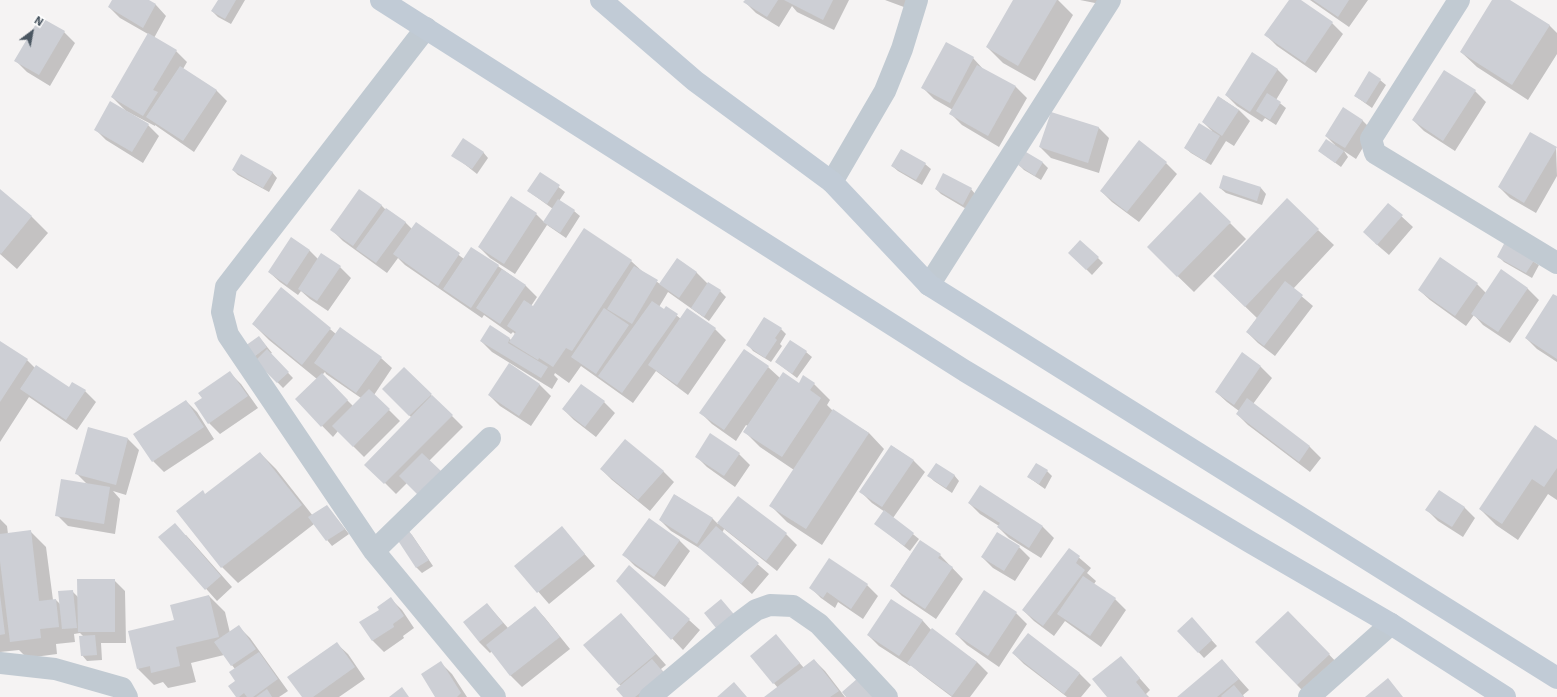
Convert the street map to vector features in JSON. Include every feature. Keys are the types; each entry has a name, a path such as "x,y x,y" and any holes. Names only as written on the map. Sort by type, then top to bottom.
{"street":[{"path":"381,0 965,371 1250,542 1391,624 1505,697"},
{"path":"601,0 695,81 832,182 930,285 1557,678"},
{"path":"832,182 885,91 902,49 917,0"},
{"path":"930,285 1110,0"},
{"path":"1459,0 1371,139 1375,153 1557,263"},
{"path":"426,28 226,287 222,312 228,335 374,551 495,697"},
{"path":"374,551 490,438"},
{"path":"650,697 736,625 756,610 770,605 793,606 820,624 888,697"},
{"path":"1309,697 1391,624"},
{"path":"0,663 55,669 123,694"}],"building":[{"path":"112,0 149,0 156,4 143,28 108,7"},
{"path":"218,0 236,0 225,19 211,11"},
{"path":"745,0 778,0 767,17 743,2"},
{"path":"784,0 833,0 823,20"},
{"path":"1013,0 1057,0 1018,66 986,47"},
{"path":"1289,0 1301,0 1333,22 1305,63 1264,35"},
{"path":"1313,0 1349,0 1338,17"},
{"path":"1492,0 1510,0 1550,25 1512,85 1460,52"},
{"path":"40,17 65,31 39,75 14,61"},
{"path":"148,33 177,50 153,90 158,92 143,116 111,97"},
{"path":"946,42 974,57 950,103 921,88"},
{"path":"1252,52 1278,69 1250,112 1225,95"},
{"path":"977,65 1016,86 988,136 949,114"},
{"path":"180,66 217,90 183,141 146,117"},
{"path":"1444,70 1476,90 1443,141 1412,120"},
{"path":"1369,71 1381,79 1366,103 1354,96"},
{"path":"1267,93 1281,102 1270,120 1256,111"},
{"path":"1218,96 1239,110 1222,136 1202,122"},
{"path":"110,101 149,124 132,152 94,130"},
{"path":"1343,107 1363,120 1345,148 1325,136"},
{"path":"1051,112 1099,127 1088,163 1039,147"},
{"path":"1199,123 1220,136 1205,161 1184,148"},
{"path":"1530,132 1557,147 1524,203 1498,187"},
{"path":"463,138 484,152 472,169 451,156"},
{"path":"1326,139 1344,151 1335,163 1318,151"},
{"path":"1139,140 1167,162 1127,212 1100,191"},
{"path":"901,149 926,163 916,180 891,166"},
{"path":"1026,152 1043,162 1035,176 1018,165"},
{"path":"241,154 273,172 263,188 232,170"},
{"path":"540,172 560,185 547,204 527,191"},
{"path":"943,173 972,188 963,205 935,189"},
{"path":"1223,175 1261,187 1257,201 1219,188"},
{"path":"0,189 32,216 1,254 0,253"},
{"path":"359,189 382,205 353,246 330,230"},
{"path":"1200,192 1231,222 1177,277 1147,247"},
{"path":"511,196 537,213 504,264 478,247"},
{"path":"1287,198 1319,229 1245,307 1213,276"},
{"path":"558,199 575,210 560,233 543,222"},
{"path":"1388,203 1403,215 1377,245 1363,232"},
{"path":"386,208 406,222 376,263 356,249"},
{"path":"416,222 460,253 438,286 393,254"},
{"path":"584,228 632,260 572,351 566,348 553,367 539,358 538,360 509,342 516,332 507,326 524,300 533,306"},
{"path":"291,237 310,250 287,285 268,272"},
{"path":"1080,240 1099,257 1086,270 1068,253"},
{"path":"1505,242 1535,259 1526,273 1497,257"},
{"path":"471,247 499,265 471,308 443,289"},
{"path":"321,253 341,266 317,301 298,289"},
{"path":"1440,257 1478,283 1455,316 1418,290"},
{"path":"677,258 697,272 679,298 659,284"},
{"path":"634,266 658,280 632,324 607,309"},
{"path":"502,269 526,285 500,324 476,308"},
{"path":"1501,269 1528,288 1498,332 1471,314"},
{"path":"1285,281 1303,295 1264,346 1246,332"},
{"path":"708,282 721,290 704,317 691,308"},
{"path":"281,287 331,328 302,365 252,324"},
{"path":"1553,294 1557,296 1557,359 1525,338"},
{"path":"652,301 664,309 666,306 678,314 622,393 598,376"},
{"path":"604,308 629,325 596,374 571,357"},
{"path":"687,308 716,328 677,385 648,365"},
{"path":"764,317 782,328 775,338 777,340 765,358 746,345"},
{"path":"490,325 510,338 508,343 548,367 541,378 480,341"},
{"path":"340,327 382,357 356,393 314,363"},
{"path":"259,336 267,347 254,357 245,346"},
{"path":"790,340 807,351 792,374 775,362"},
{"path":"0,341 28,359 0,402"},
{"path":"267,349 289,372 277,383 255,361"},
{"path":"744,349 769,366 724,430 699,413"},
{"path":"1242,352 1261,366 1234,405 1215,392"},
{"path":"509,363 540,384 519,416 488,395"},
{"path":"36,365 69,387 72,382 86,390 66,420 20,389"},
{"path":"404,367 432,394 409,416 382,389"},
{"path":"230,371 248,396 208,424 194,403 202,398 198,393"},
{"path":"783,372 799,383 803,375 815,383 810,390 821,398 782,457 743,432"},
{"path":"322,373 348,400 321,427 295,399"},
{"path":"581,384 605,401 585,427 562,409"},
{"path":"369,389 390,409 353,447 332,426"},
{"path":"432,395 453,415 384,484 364,465"},
{"path":"1247,398 1310,446 1299,462 1236,414"},
{"path":"186,400 204,427 152,462 133,434"},
{"path":"833,409 869,433 806,529 769,506"},
{"path":"1535,425 1557,440 1557,468 1544,487 1532,479 1502,524 1479,509"},
{"path":"88,427 128,438 116,485 75,474"},
{"path":"710,433 740,453 724,476 695,457"},
{"path":"625,439 664,471 638,500 600,469"},
{"path":"891,445 914,460 882,507 859,492"},
{"path":"260,452 302,505 221,568 176,511 203,490 205,494"},
{"path":"422,453 441,471 418,495 399,476"},
{"path":"936,463 955,475 946,488 927,476"},
{"path":"1036,463 1048,470 1039,484 1027,477"},
{"path":"61,479 110,487 104,524 55,516"},
{"path":"980,485 1043,526 1029,548 997,527 1000,523 968,503"},
{"path":"1439,490 1465,507 1452,527 1425,510"},
{"path":"674,494 713,518 697,544 659,520"},
{"path":"738,496 787,533 766,561 717,523"},
{"path":"327,505 345,529 326,541 308,517"},
{"path":"884,510 914,533 904,546 874,524"},
{"path":"649,518 680,540 654,577 622,555"},
{"path":"175,523 221,576 205,590 158,537"},
{"path":"562,526 585,554 537,593 514,566"},
{"path":"716,526 759,563 741,584 698,547"},
{"path":"407,528 429,560 416,568 395,536"},
{"path":"31,530 39,601 56,599 59,627 40,629 41,638 10,642 0,561 0,534"},
{"path":"997,532 1020,546 1004,571 981,557"},
{"path":"920,540 941,554 938,558 953,567 925,609 890,586"},
{"path":"1069,548 1080,556 1076,563 1085,570 1043,626 1022,610"},
{"path":"829,558 868,584 851,609 827,592 823,598 809,588"},
{"path":"629,565 690,619 671,640 616,581"},
{"path":"1083,576 1116,598 1090,636 1057,614"},
{"path":"77,579 115,579 115,632 78,632"},
{"path":"73,590 77,628 62,629 58,591"},
{"path":"984,590 1017,612 988,656 955,634"},
{"path":"0,595 5,634 0,635"},
{"path":"209,595 219,637 176,647 180,666 151,673 150,666 137,669 128,631 174,620 170,605"},
{"path":"391,597 404,616 393,624 394,627 372,641 359,622 379,610 377,607"},
{"path":"721,599 738,619 720,633 704,613"},
{"path":"891,599 923,620 899,656 867,635"},
{"path":"487,603 503,623 479,642 463,622"},
{"path":"535,606 560,637 510,676 486,645"},
{"path":"1288,611 1330,654 1297,685 1255,642"},
{"path":"621,613 656,654 619,685 583,645"},
{"path":"1192,617 1212,640 1198,653 1177,631"},
{"path":"239,625 256,649 231,666 214,642"},
{"path":"932,628 977,662 952,696 907,663"},
{"path":"1028,633 1080,673 1064,694 1012,653"},
{"path":"776,634 800,663 773,684 750,656"},
{"path":"95,635 97,655 81,656 79,636"},
{"path":"337,642 355,667 313,697 302,697 287,677"},
{"path":"259,652 278,679 253,697 247,697 244,693 239,697 236,697 228,686 235,681 229,672"},
{"path":"1121,656 1140,678 1136,682 1148,697 1107,697 1092,679"},
{"path":"652,659 664,673 635,697 623,697 616,689"},
{"path":"814,659 839,691 830,697 764,697"},
{"path":"1222,659 1239,679 1217,697 1177,697"},
{"path":"441,661 461,693 457,697 435,697 421,674"},
{"path":"858,678 876,697 846,697 842,692"},
{"path":"1388,678 1403,697 1365,697"},
{"path":"734,682 747,697 717,697"},
{"path":"1234,685 1244,697 1221,696"},
{"path":"402,687 409,697 389,697"},
{"path":"267,689 272,697 256,697"}]}
